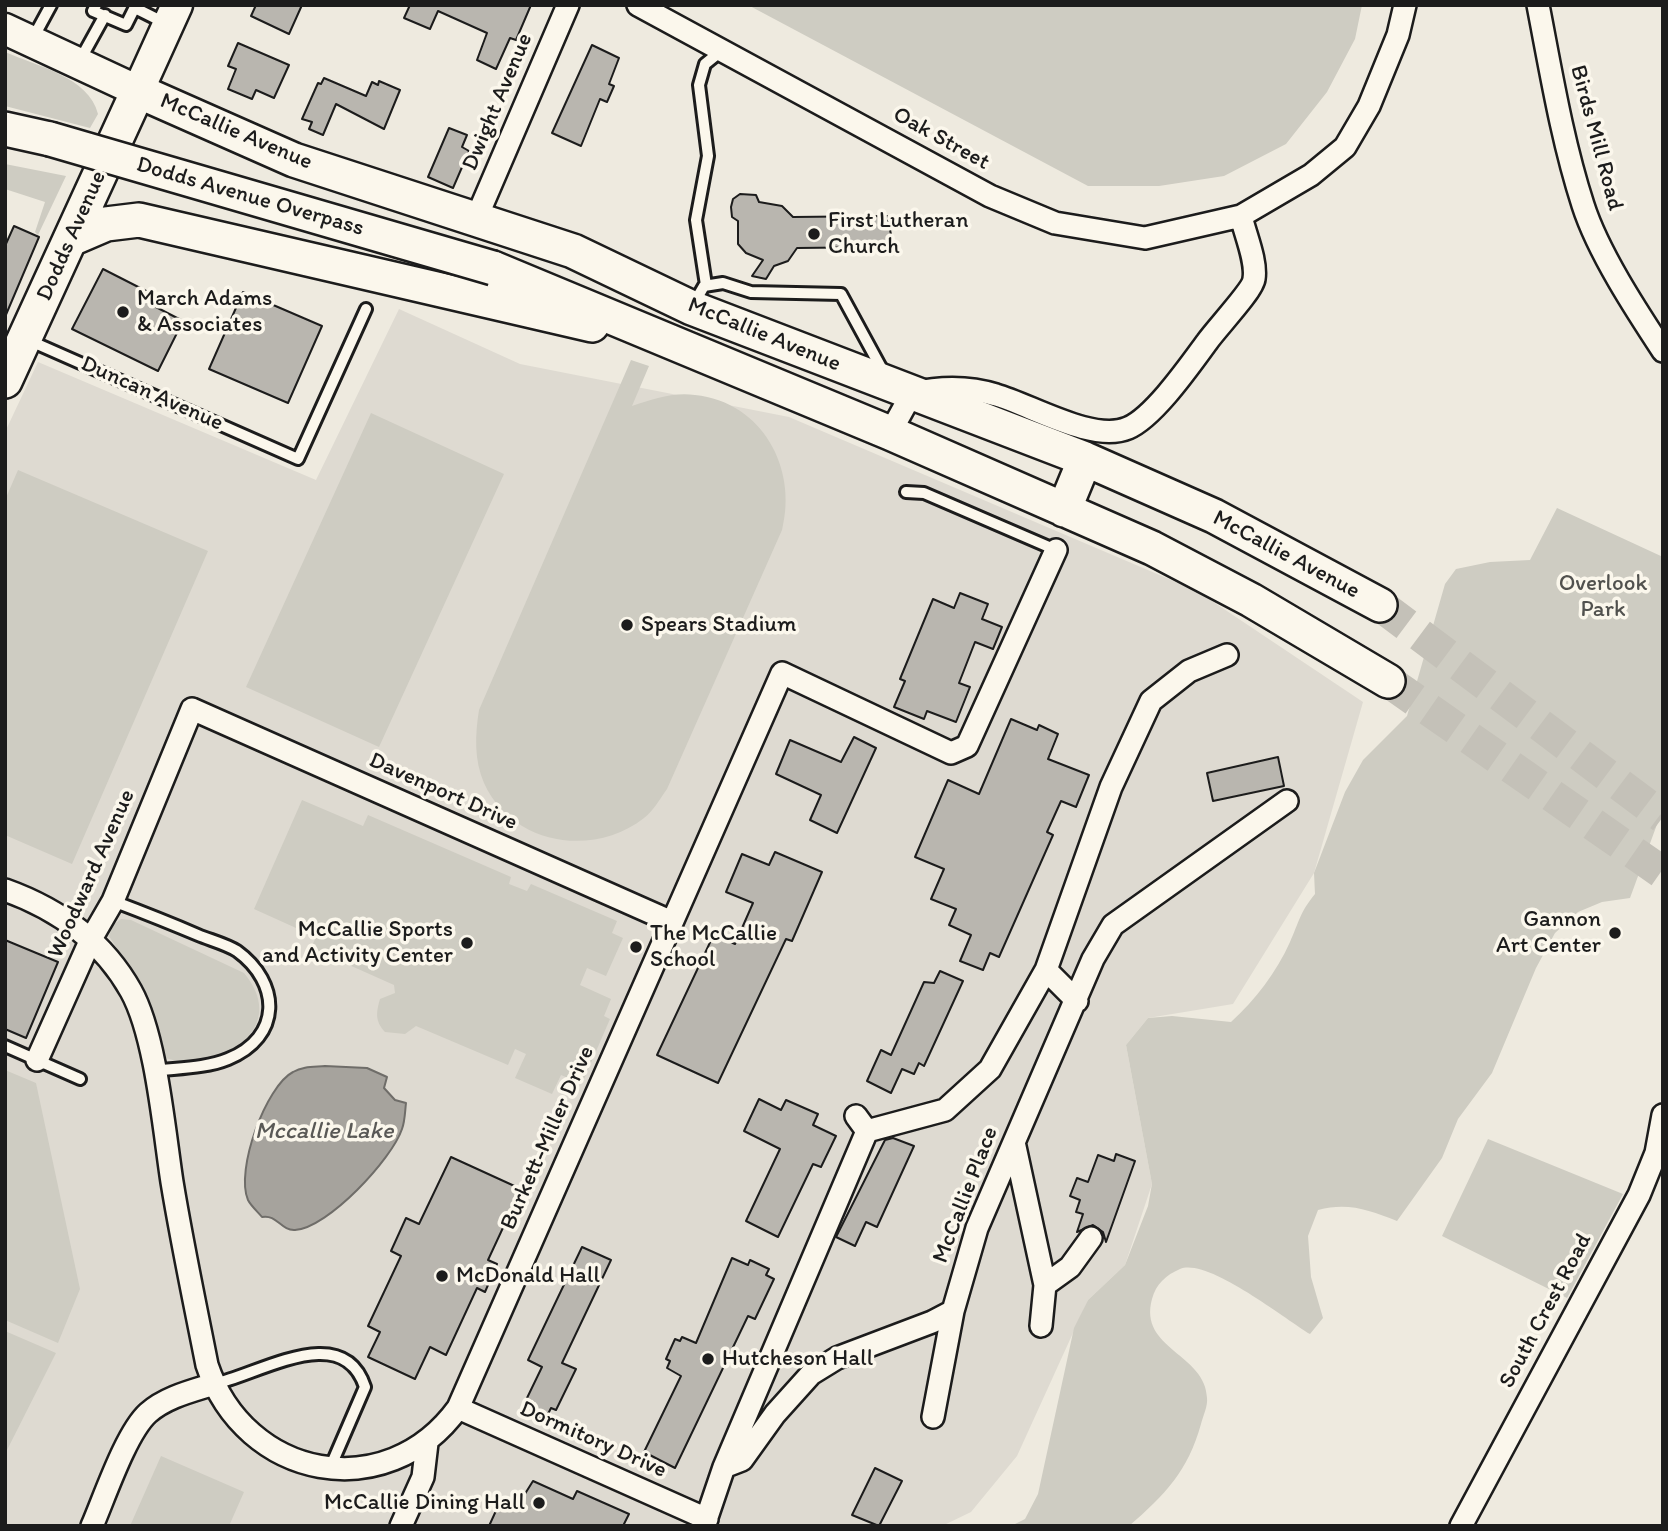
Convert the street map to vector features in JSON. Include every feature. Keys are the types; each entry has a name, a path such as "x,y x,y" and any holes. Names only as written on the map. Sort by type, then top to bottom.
{"main road":[{"path":"18,35 138,91 173,15"},
{"name":"McCallie Avenue","path":"138,91 294,160 573,251 699,296 901,388 1085,459 1214,516 1380,605"},
{"name":"Dodds Avenue","path":"5,381 15,334 71,239 138,91"},
{"name":"Dodds Avenue Overpass","path":"5,130 50,139 540,281 637,293 699,296"},
{"path":"71,239 106,224 139,220 602,328 742,370"},
{"name":"Dodds Avenue Overpass","path":"493,268 742,370"},
{"name":"McCallie Avenue","path":"742,370 1152,548 1251,600 1388,681"},
{"path":"1064,510 1085,459"}],"street":[{"name":"Dwight Avenue","path":"476,219 568,5"},
{"name":"Oak Street","path":"638,5 990,196 1055,223 1145,238 1241,216 1311,175 1345,147 1369,106 1398,35 1405,5"},
{"name":"Birds Mill Road","path":"1538,5 1556,99 1583,207 1626,295 1663,351"},
{"path":"890,433 901,388 944,386 994,394 1079,426 1107,430 1126,429 1141,421 1186,372 1232,309 1252,288 1255,276 1241,216"},
{"name":"Burkett-Miller Drive","path":"5,890 69,920 91,939 132,993 154,1071 176,1207 214,1384 231,1411 263,1444 283,1456 330,1468 382,1463 427,1443 458,1408 782,673 951,753 967,746 1056,550"},
{"path":"705,1522 724,1467 862,1123 945,1110 990,1069 1046,970 1111,788 1152,701 1189,671 1227,655"},
{"name":"Davenport Drive","path":"192,709 672,922"},
{"name":"Woodward Avenue","path":"37,1060 91,939 113,901 192,709"},
{"name":"McCallie Place","path":"933,1417 953,1311 977,1228 1093,959 1113,925 1287,801"},
{"path":"1046,970 1077,1001"},
{"name":"South Crest Road","path":"1461,1526 1639,1195 1656,1153 1663,1115"},
{"path":"1014,1142 1045,1285 1041,1326"},
{"path":"1045,1285 1070,1267 1091,1237"},
{"path":"724,1467 742,1460 775,1414 811,1374 837,1358 932,1322 953,1311"},
{"path":"92,1526 135,1428 148,1412 165,1402 214,1384"},
{"name":"Dormitory Drive","path":"458,1408 705,1522"},
{"path":"401,1526 423,1477 427,1443"}],"lane":[{"path":"18,35 51,5"},
{"path":"82,5 95,8 126,25 135,7 173,15"},
{"path":"79,63 105,15"},
{"path":"721,51 705,64 699,85 708,156 696,220 699,296 723,283 751,292 841,294 901,388"},
{"name":"Duncan Avenue","path":"15,334 298,459 366,309"},
{"path":"906,492 924,493 1056,550"},
{"path":"113,901 234,949 257,968 267,986 270,1003 267,1020 260,1037 246,1050 226,1060 154,1071"},
{"path":"5,1045 80,1079"},
{"path":"214,1384 322,1352 346,1357 360,1373 365,1387 330,1468"}],"shaded area":[{"name":"The McCallie School","path":"399,309 520,364 789,417 1197,591 1363,702 1314,873 1233,1004 1148,1018 1126,1045 1152,1184 1125,1265 1088,1300 1017,1456 971,1512 942,1526 5,1526 5,432 38,362 316,480"}],"green space":[{"path":"748,5 1362,5 1355,39 1327,92 1286,144 1224,176 1159,186 1088,186"},
{"path":"5,52 60,74 84,91 93,101 98,114 90,128 5,106"},
{"path":"5,164 66,176 38,235 35,232 45,202 5,189"},
{"path":"631,360 649,366 632,406 671,395 695,395 719,400 739,410 756,424 770,442 779,462 785,484 786,507 782,530 667,789 656,805 644,818 624,831 578,841 555,839 533,832 514,820 497,804 484,783 476,747 479,710"},
{"path":"371,413 504,474 379,747 246,687"},
{"path":"18,470 208,551 72,864 5,835 5,500"},
{"name":"Overlook Park","path":"1557,508 1663,557 1663,808 1630,898 1602,902 1578,912 1555,933 1536,968 1492,1073 1458,1119 1442,1158 1397,1221 1358,1208 1318,1210 1308,1236 1311,1277 1323,1318 1310,1334 1246,1291 1208,1272 1192,1268 1180,1269 1159,1284 1152,1299 1150,1316 1155,1329 1163,1341 1196,1371 1204,1383 1207,1401 1196,1441 1182,1469 1154,1504 1129,1526 1011,1526 1025,1519 1038,1494 1074,1328 1088,1300 1125,1265 1148,1206 1152,1184 1126,1045 1148,1018 1172,1016 1231,1022 1257,995 1272,975 1303,912 1315,894 1314,873 1345,792 1363,760 1407,716 1445,584 1456,569 1490,562 1530,560"},
{"name":"McCallie Sports and Activity Center","path":"302,800 363,826 368,815 511,877 509,884 527,891 531,884 617,921 612,933 623,938 606,976 587,968 580,985 611,999 604,1016 610,1019 584,1079 575,1076 573,1080 561,1075 552,1094 515,1078 526,1054 515,1049 508,1065 416,1026 405,1034 385,1032 377,1017 378,1009 380,999 395,993 394,985 311,948 316,937 254,909"},
{"path":"121,919 131,920 244,973 257,995 259,1015 252,1032 238,1046 200,1061 180,1061 161,1056 136,978 109,936 113,925"},
{"path":"5,1070 36,1083 80,1289 58,1343 5,1320"},
{"path":"1488,1139 1623,1194 1567,1298 1442,1236"},
{"path":"5,1331 56,1353 5,1454"},
{"path":"161,1456 244,1492 229,1526 130,1526"}],"water":[{"name":"Mccallie Lake","path":"325,1066 367,1068 387,1077 384,1088 395,1100 406,1103 404,1123 386,1157 357,1190 324,1218 309,1226 290,1230 272,1218 262,1217 248,1200 245,1186 249,1150 263,1111 283,1080 301,1069"}],"building":[{"path":"256,5 302,5 289,34 251,16"},
{"path":"410,5 531,5 516,40 510,38 496,69 477,60 487,33 438,11 430,29 404,18"},
{"path":"238,43 289,65 274,98 256,90 252,99 228,89 236,69 228,66"},
{"path":"592,45 619,58 609,84 614,86 607,102 600,99 581,146 552,133"},
{"path":"324,78 366,96 372,82 378,85 379,81 400,90 384,129 336,104 323,135 309,129 312,122 302,119 318,83 321,84"},
{"path":"449,128 467,135 462,147 469,151 453,188 428,177"},
{"name":"First Lutheran Church","path":"740,194 756,195 759,202 782,206 793,217 887,216 892,239 887,247 797,248 788,261 774,266 766,279 752,276 763,260 746,253 738,244 738,221 732,217 731,207 733,199"},
{"path":"14,226 39,237 5,317 5,246"},
{"name":"March Adams & Associates","path":"103,269 154,295 150,304 183,321 158,371 72,329"},
{"path":"243,292 322,326 288,403 209,369"},
{"path":"960,593 988,604 982,619 1002,627 993,649 975,642 959,683 970,687 956,722 927,711 924,719 894,707 905,681 900,679 933,599 954,608"},
{"path":"1011,719 1037,730 1039,725 1058,734 1048,759 1089,775 1076,807 1061,801 1047,832 1053,835 999,957 990,953 983,970 960,961 971,935 949,925 956,909 931,899 944,869 915,857 948,780 979,794"},
{"path":"854,737 876,748 837,833 810,820 821,795 776,774 790,740 841,762"},
{"path":"1278,757 1284,786 1213,801 1207,773"},
{"path":"775,852 822,872 792,941 786,939 718,1083 657,1055 714,934 735,944 753,903 726,892 742,854 769,865"},
{"path":"5,940 58,962 26,1038 5,1029"},
{"path":"940,971 963,981 924,1066 919,1063 914,1074 902,1069 891,1093 867,1081 881,1050 891,1055 924,982 934,983"},
{"path":"759,1099 781,1110 786,1100 818,1114 813,1125 836,1136 821,1167 813,1164 778,1237 746,1221 780,1149 744,1131"},
{"path":"893,1138 914,1146 877,1227 866,1222 855,1246 836,1237 885,1140"},
{"path":"1116,1154 1135,1161 1106,1242 1103,1232 1093,1225 1077,1232 1083,1214 1076,1212 1080,1200 1070,1196 1077,1178 1088,1182 1098,1155 1114,1161"},
{"name":"McDonald Hall","path":"451,1157 521,1189 488,1260 497,1264 485,1292 477,1288 446,1355 430,1347 415,1379 368,1357 380,1332 368,1326 401,1256 391,1251 406,1218 419,1224"},
{"path":"582,1247 611,1260 562,1363 576,1369 556,1410 551,1408 545,1420 529,1413 534,1402 527,1398 542,1367 528,1360"},
{"name":"Hutcheson Hall","path":"732,1258 748,1265 750,1260 769,1269 766,1275 774,1279 755,1319 748,1316 675,1468 644,1452 681,1376 667,1368 670,1361 666,1359 675,1339 680,1341 682,1337 696,1343"},
{"path":"875,1468 902,1481 879,1526 852,1515"},
{"name":"McCallie Dining Hall","path":"533,1481 573,1499 577,1491 629,1514 623,1526 489,1526 500,1502 508,1506 510,1501 518,1505"}],"tunnel":[{"path":"1380,605 1663,817"},
{"path":"1388,681 1663,873"}],"place":[{"name":"First Lutheran Church","path":"814,234"},
{"name":"March Adams & Associates","path":"123,312"},
{"name":"Spears Stadium","path":"627,625"},
{"name":"Gannon Art Center","path":"1615,933"},
{"name":"McCallie Sports and Activity Center","path":"467,943"},
{"name":"The McCallie School","path":"636,947"},
{"name":"McDonald Hall","path":"442,1276"},
{"name":"Hutcheson Hall","path":"708,1359"},
{"name":"McCallie Dining Hall","path":"539,1503"}]}
